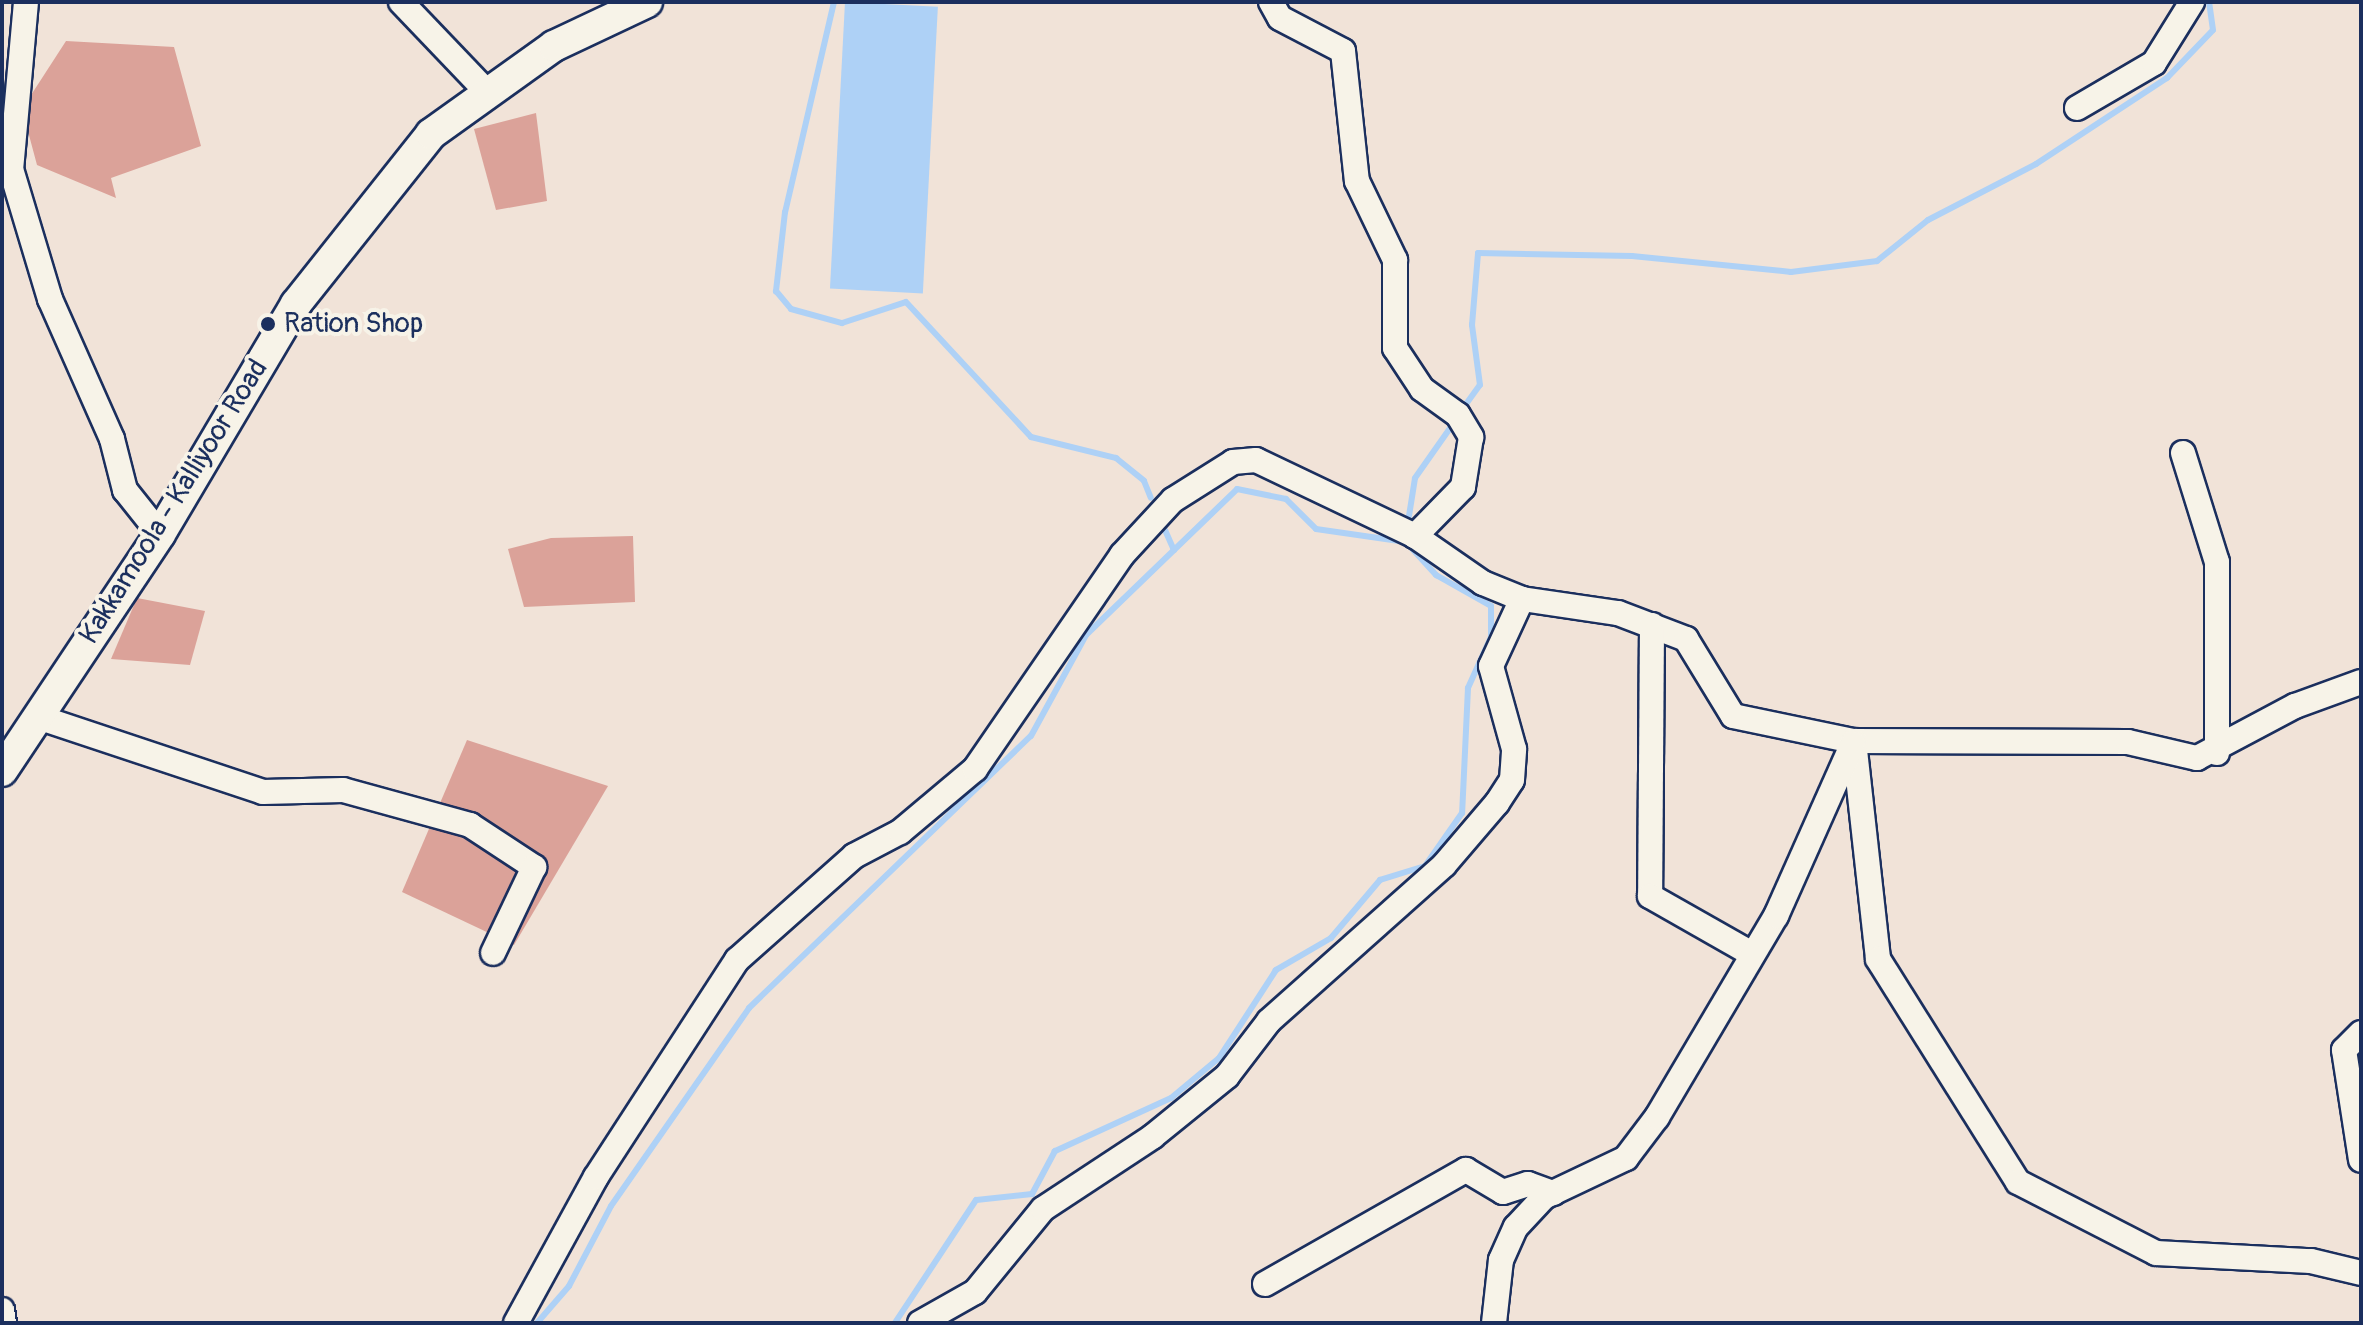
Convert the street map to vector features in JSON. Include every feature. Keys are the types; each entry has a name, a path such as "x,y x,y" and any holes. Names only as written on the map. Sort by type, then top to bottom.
{"main road":[{"name":"Kakkamoola - Kalliyoor Road","path":"2,771 160,534 296,304 431,134 554,46 647,2"}],"street":[{"path":"26,2 11,169 50,299 112,439 125,490 160,534"},
{"path":"401,2 488,93"},
{"path":"1271,2 1280,18 1343,51 1357,181 1395,260 1395,348 1422,389 1458,415 1471,437 1463,487 1415,536"},
{"path":"2077,108 2154,63 2192,2"},
{"path":"2183,453 2217,562 2217,753"},
{"path":"516,1323 596,1177 737,960 854,856 900,832 975,769 1122,555 1173,500 1233,462 1256,460 1415,536 1483,583 1522,599 1652,625 1686,639 1702,656 1733,716 1854,741 2128,742 2178,756 2217,753 2295,706 2361,682"},
{"path":"920,1323 975,1292 1043,1209 1152,1137 1227,1076 1269,1021 1444,865 1497,803 1512,780 1514,749 1491,666 1522,599"},
{"path":"1652,625 1650,896 1752,954"},
{"path":"38,717 263,792 343,790 470,825 534,867 493,953"},
{"path":"1494,1323 1501,1260 1516,1227 1553,1193 1626,1158 1752,954 1854,741"},
{"path":"1854,741 1878,959 2018,1182 2156,1253 2311,1261 2361,1273"},
{"path":"2361,1033 2344,1050 2361,1160"},
{"path":"1265,1284 1466,1170 1503,1192 1528,1184 1553,1193"},
{"path":"2,1310 4,1323"}],"water":[{"path":"845,2 938,7 923,293 830,289"}],"building":[{"path":"66,41 174,47 201,146 111,178 116,198 37,165 22,109"},
{"path":"536,113 547,201 496,210 474,129"},
{"path":"633,536 635,602 524,607 508,549 551,538"},
{"path":"137,598 205,611 190,665 111,659"},
{"path":"467,740 608,786 514,945 402,892"}],"waterway":[{"path":"834,2 785,212 776,291 791,309 842,323 906,302 1031,437 1116,458 1144,481 1151,498"},
{"path":"1461,411 1480,385 1472,325 1478,253 1632,256 1791,272 1877,261 1928,220 2036,164 2167,78 2213,30 2209,2"},
{"path":"1409,516 1415,478 1455,421"},
{"path":"537,1323 569,1286 611,1206 749,1008 1031,736 1086,635 1237,489 1286,499 1316,529 1406,542 1436,575 1491,606 1491,637 1468,688 1462,813 1425,866 1380,880 1331,938 1276,970 1219,1058 1171,1098 1055,1151 1032,1194 976,1200 895,1323"},
{"path":"1165,530 1174,550"}],"place":[{"name":"Ration Shop","path":"268,324"}]}
